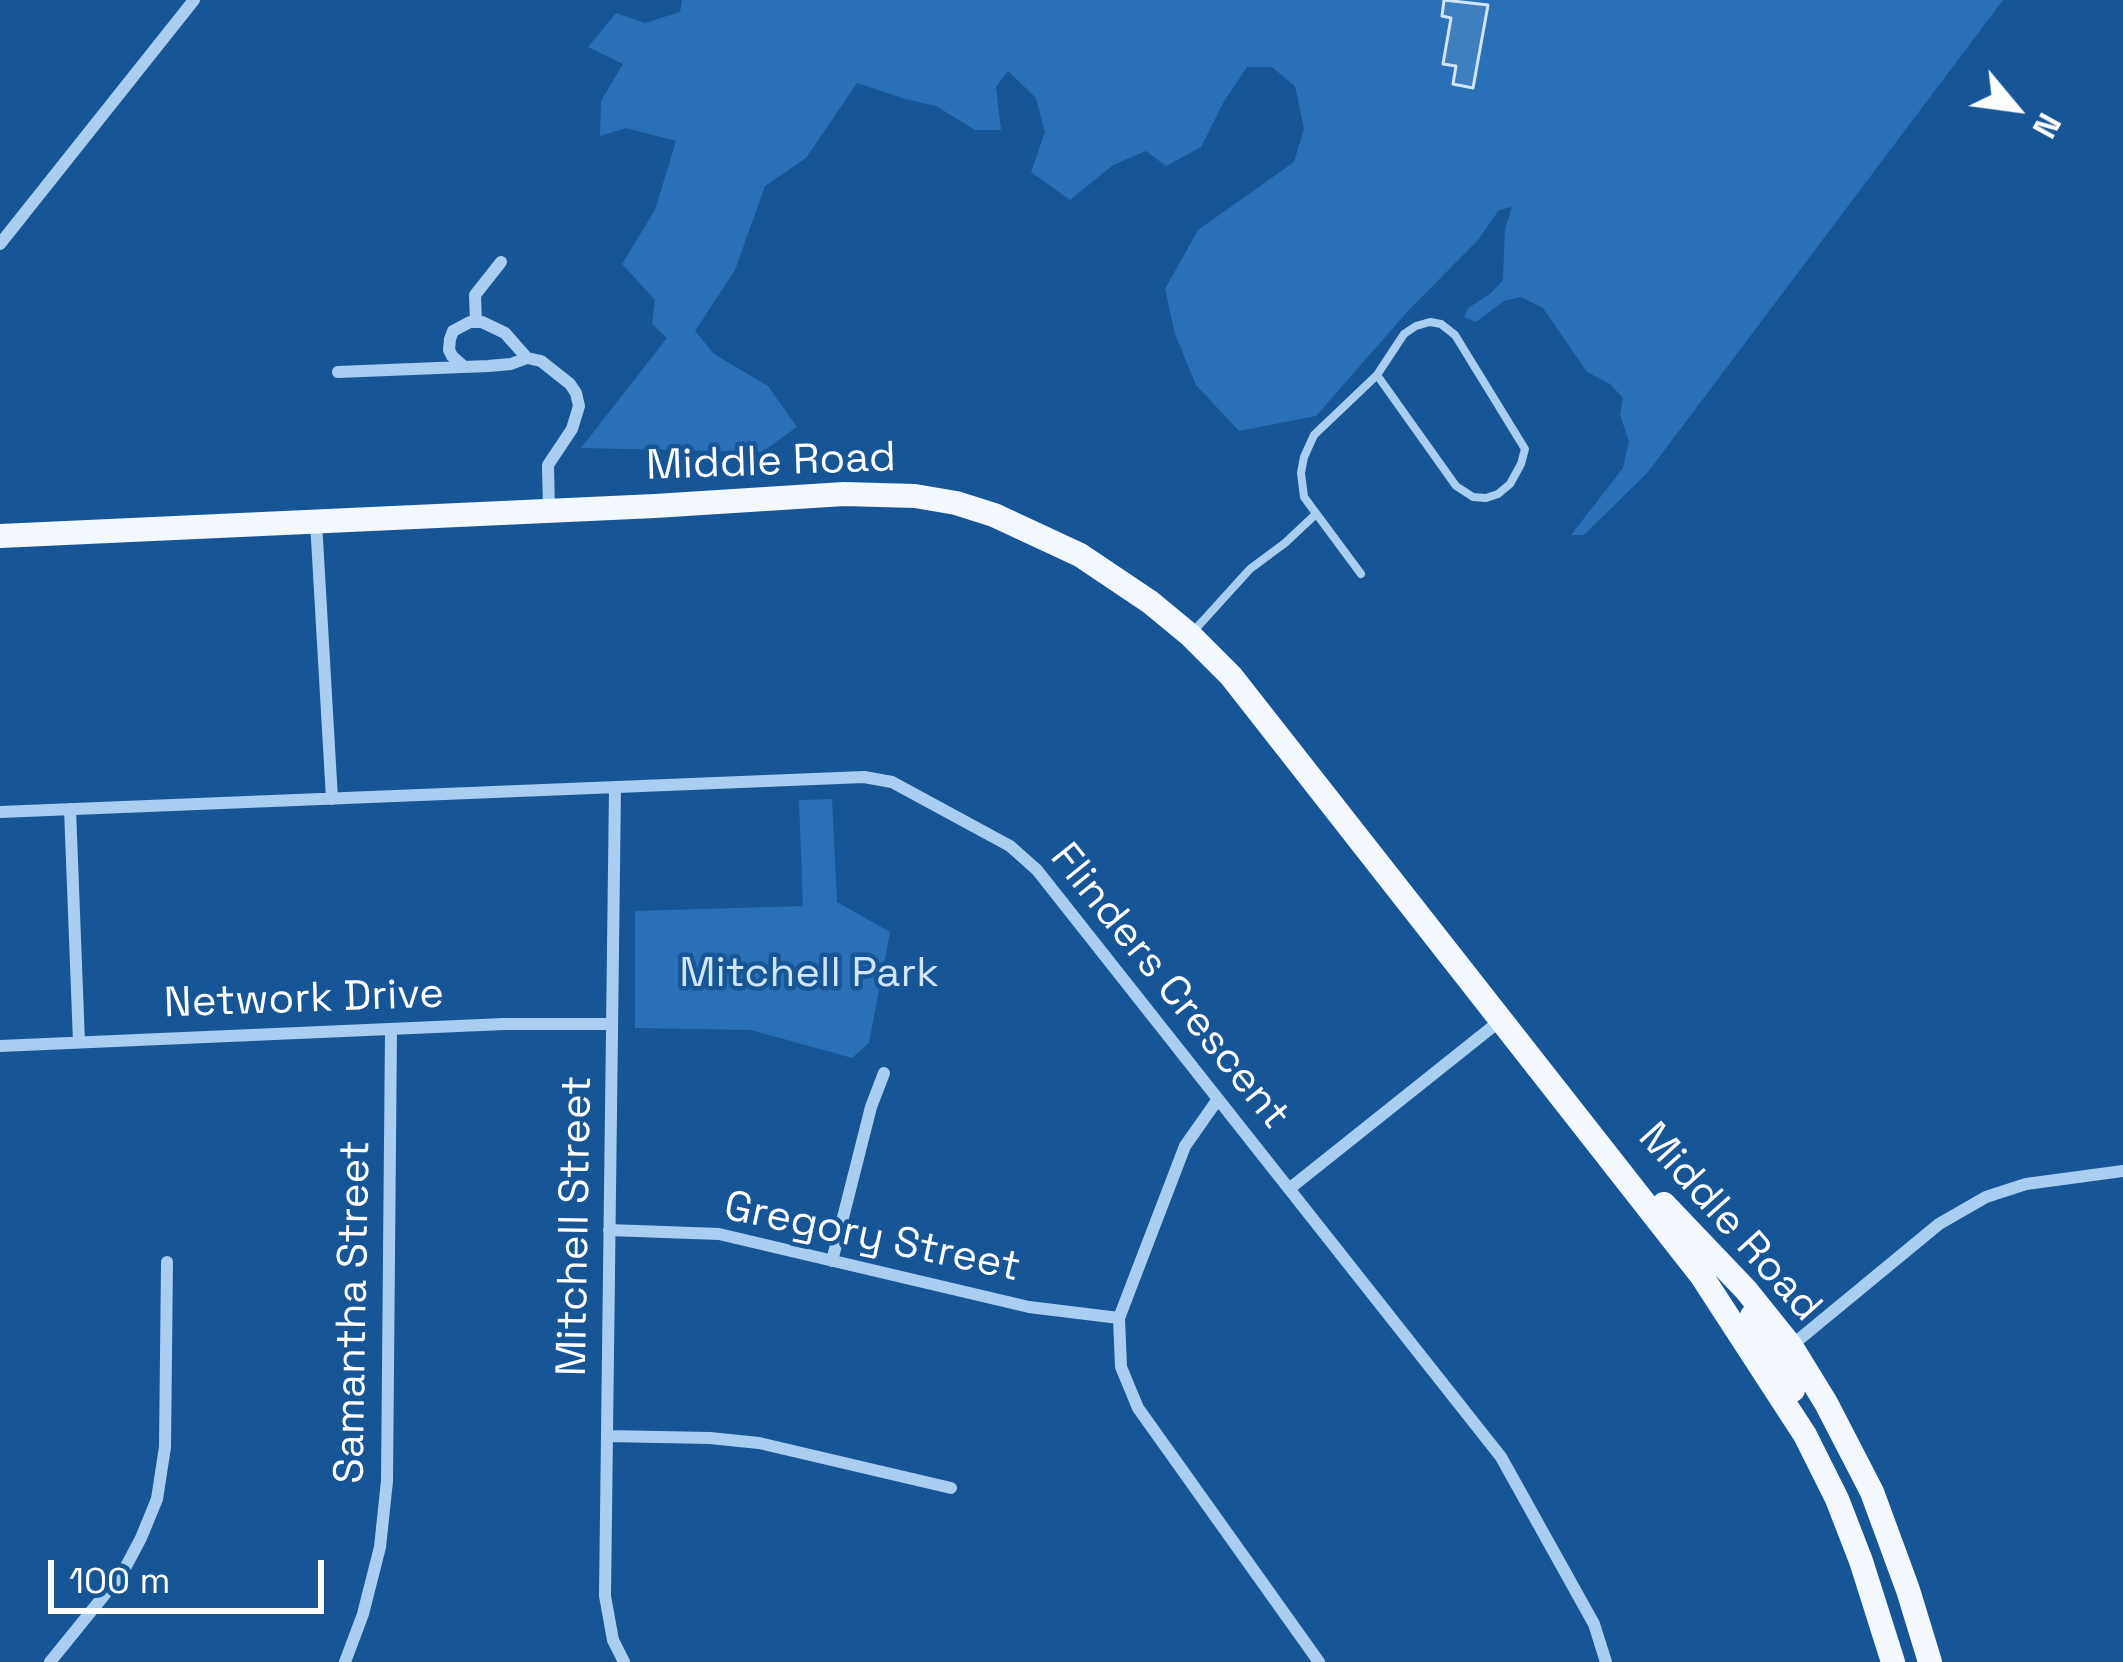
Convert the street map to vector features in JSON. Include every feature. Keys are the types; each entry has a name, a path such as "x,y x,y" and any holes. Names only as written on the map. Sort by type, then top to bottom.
{"main road":[{"name":"Middle Road","path":"0,536 844,494 956,502 1080,555 1150,602 1231,676 1701,1275 1805,1435 1837,1499 1893,1662"},
{"name":"Middle Road","path":"1570,1108 1746,1290 1791,1346 1872,1492 1930,1662"},
{"path":"1746,1290 1754,1322 1804,1413 1805,1435"}],"street":[{"path":"0,244 194,0"},
{"path":"476,322 476,295 501,262"},
{"path":"464,366 452,356 450,339 460,325 476,322 506,333 527,358"},
{"path":"338,372 511,364 527,358 541,361 570,384 579,406 572,429 548,465 549,511"},
{"path":"316,521 332,799"},
{"name":"Flinders Crescent","path":"0,812 864,777 892,782 1010,846 1037,870 1501,1457 1594,1624 1606,1662"},
{"name":"Mitchell Street","path":"615,787 605,1596 613,1640 624,1662"},
{"path":"70,809 79,1042"},
{"path":"1289,1190 1502,1020"},
{"name":"Network Drive","path":"0,1046 504,1024 611,1024"},
{"name":"Samantha Street","path":"345,1662 380,1547 386,1481 391,1029"},
{"path":"832,1261 884,1072"},
{"path":"1218,1099 1185,1146 1119,1318 1121,1367 1138,1408 1319,1662"},
{"path":"1791,1346 1939,1223 1987,1197 2026,1184 2123,1171"},
{"name":"Gregory Street","path":"609,1230 718,1234 1029,1307 1119,1318"},
{"path":"50,1662 123,1571 157,1499 165,1447 167,1262"},
{"path":"607,1436 759,1443 951,1488"}],"lane":[{"path":"1361,574 1304,497 1301,473 1314,435 1377,375 1404,334 1430,322 1442,323 1455,335 1525,449 1510,484 1498,494 1473,497 1456,486 1377,375"},
{"path":"1190,635 1250,569 1316,514"}],"green space":[{"path":"682,0 2003,0 1648,472 1584,535 1571,535 1623,468 1629,441 1620,415 1623,398 1610,384 1587,372 1543,308 1521,297 1504,301 1476,322 1464,317 1468,308 1503,280 1505,229 1512,207 1499,210 1478,240 1316,416 1239,431 1196,385 1175,334 1165,289 1198,230 1294,162 1304,129 1295,86 1272,67 1247,67 1201,147 1166,166 1146,151 1113,165 1070,200 1031,172 1045,132 1036,98 1008,71 996,87 1001,130 975,130 936,106 857,83 806,158 765,186 735,270 695,331 714,354 768,386 797,427 762,452 581,448 667,338 652,324 655,300 622,264 655,210 676,141 626,128 600,136 601,101 623,64 588,47 616,13 645,23 680,12"},
{"name":"Mitchell Park","path":"832,799 837,902 890,932 869,1043 852,1058 751,1030 635,1028 635,911 803,906 799,800"}],"building":[{"path":"1444,0 1488,5 1473,88 1453,84 1456,66 1443,64 1451,18 1442,16"}]}
